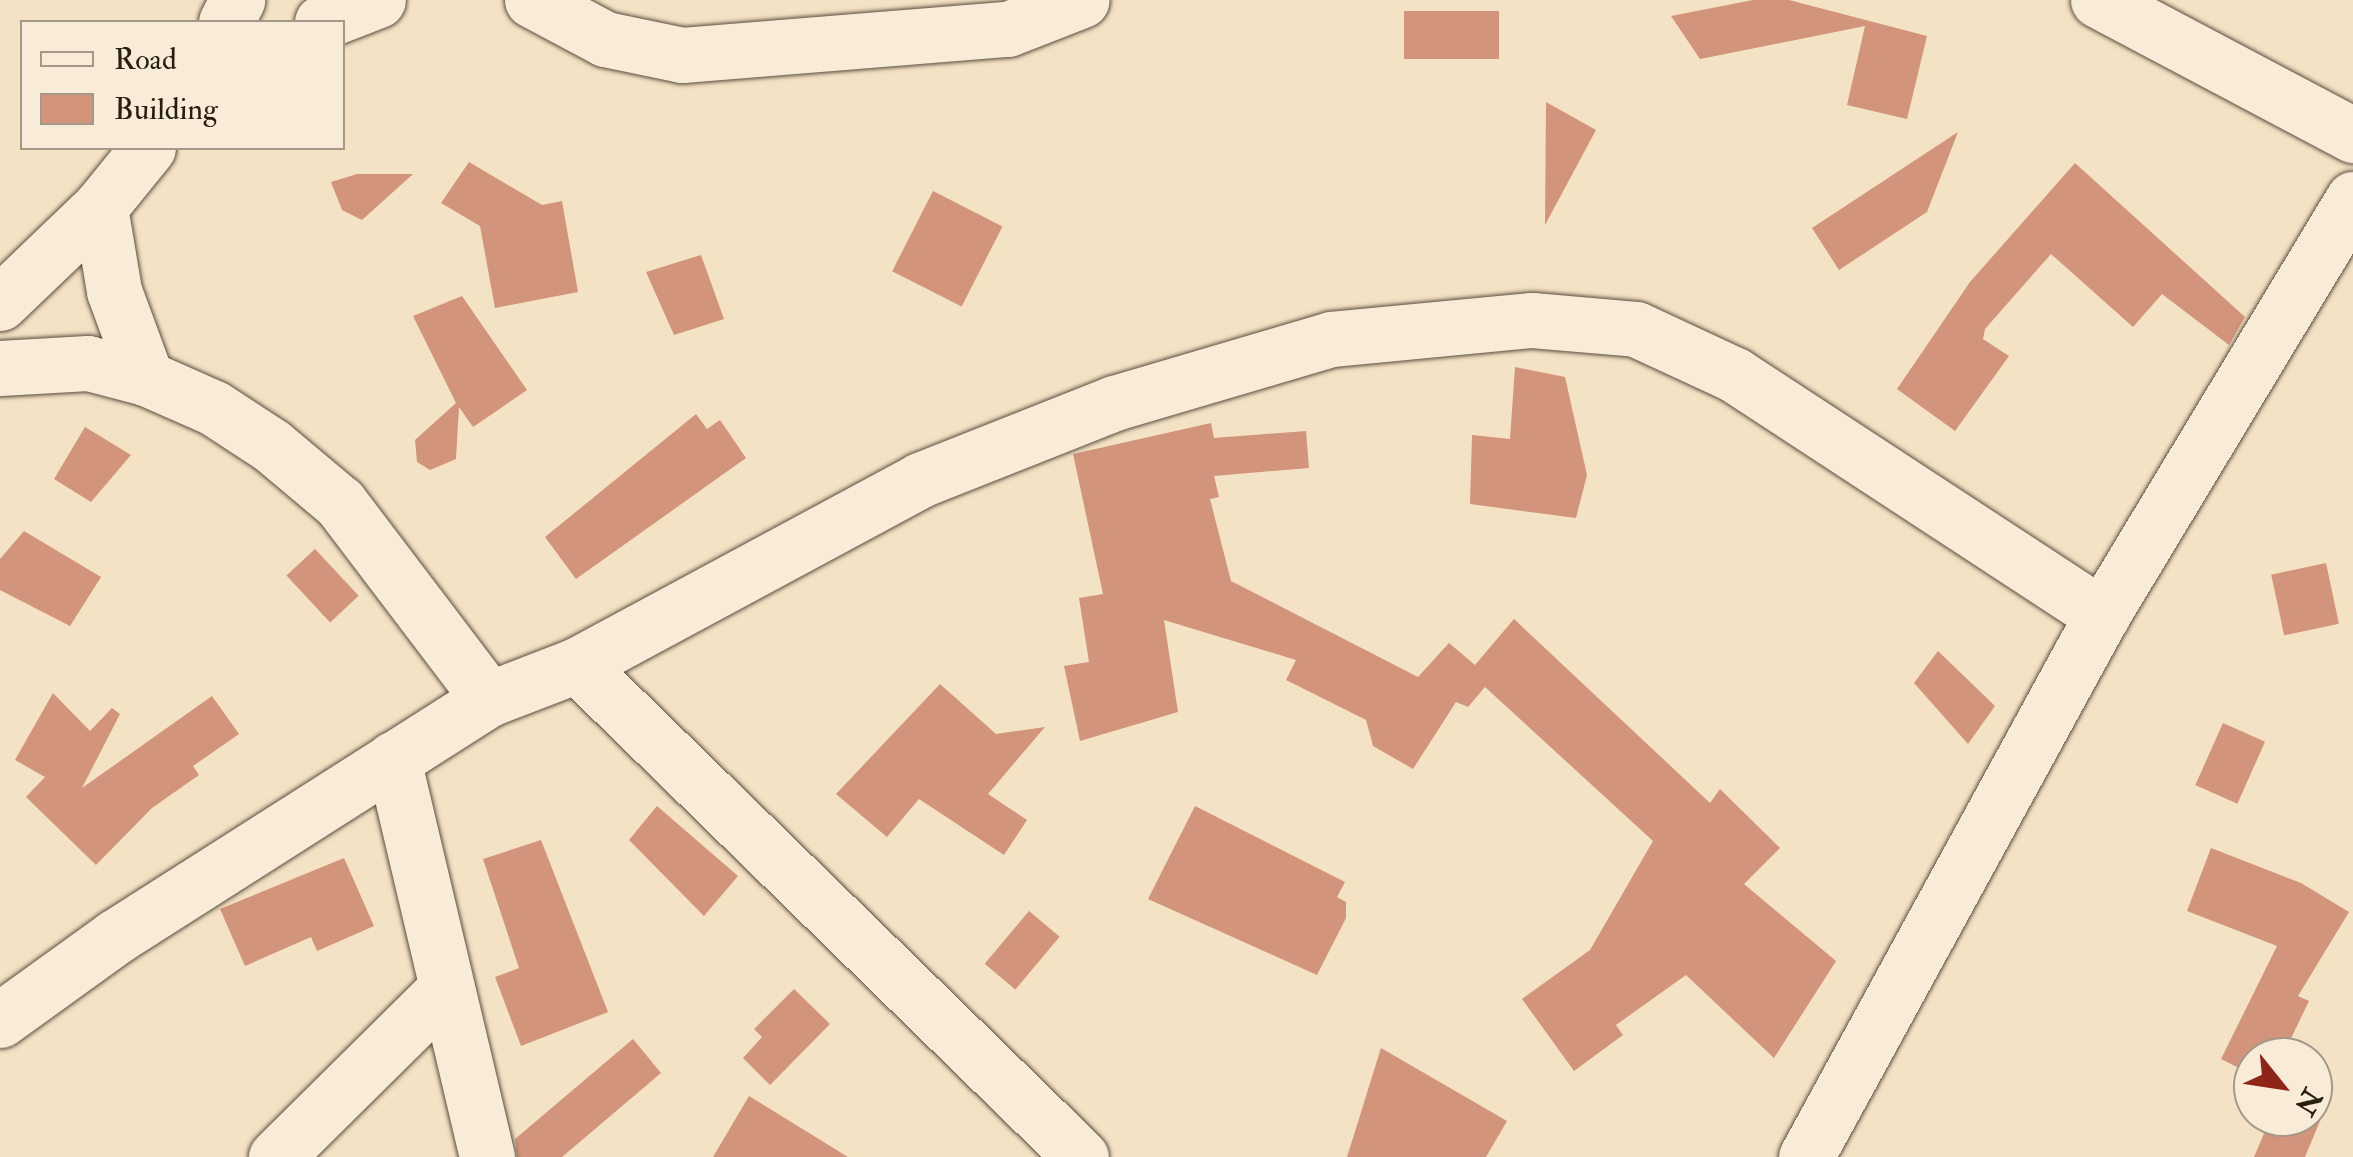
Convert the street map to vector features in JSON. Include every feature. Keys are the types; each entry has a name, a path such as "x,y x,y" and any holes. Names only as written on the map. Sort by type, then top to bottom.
{"street":[{"path":"327,20 378,0"},
{"path":"532,0 606,39 682,56 1008,29 1082,0"},
{"path":"2098,0 2353,135"},
{"path":"0,304 100,208 146,150"},
{"path":"1806,1157 2102,615 2353,199"},
{"path":"100,208 114,291 146,378"},
{"path":"0,1020 488,699 577,665 920,480 1114,402 1331,339 1532,320 1636,329 1681,346 2102,615"},
{"path":"0,368 88,363 146,378 228,417 340,502 488,699"},
{"path":"577,665 1080,1157"},
{"path":"393,758 444,991 487,1157"},
{"path":"276,1157 444,991"}],"building":[{"path":"1753,0 1789,0 1927,36 1907,119 1847,105 1865,26 1700,59 1671,16"},
{"path":"1404,11 1499,11 1499,59 1404,59"},
{"path":"1546,102 1596,130 1545,225"},
{"path":"1958,132 1927,212 1839,270 1812,228"},
{"path":"469,162 542,205 562,201 578,292 495,308 480,226 441,203"},
{"path":"2075,163 2245,317 2229,345 2162,294 2133,327 2051,254 1985,329 1983,339 2009,356 1955,431 1897,389 1970,282"},
{"path":"357,174 413,174 362,220 342,210 331,182"},
{"path":"933,191 1002,226 962,307 892,271"},
{"path":"701,255 724,319 674,335 646,272"},
{"path":"462,296 527,390 473,427 459,407 456,459 430,470 417,462 415,440 456,403 413,316"},
{"path":"1515,367 1565,377 1587,475 1576,518 1470,504 1472,435 1510,439"},
{"path":"696,414 707,429 720,420 746,458 576,579 545,537"},
{"path":"1211,423 1214,438 1306,431 1309,468 1214,476 1219,497 1210,499 1231,581 1418,677 1449,643 1475,665 1514,619 1710,803 1720,789 1780,848 1744,884 1836,961 1774,1058 1686,975 1616,1025 1623,1035 1574,1071 1522,999 1590,950 1653,841 1485,687 1468,707 1456,702 1413,769 1373,746 1366,720 1286,680 1296,660 1164,620 1178,712 1080,741 1064,666 1089,662 1079,598 1103,594 1073,454"},
{"path":"85,427 131,455 91,502 54,479"},
{"path":"24,531 101,577 70,626 0,590 0,559"},
{"path":"315,549 359,596 330,622 286,576"},
{"path":"2326,563 2339,624 2284,635 2271,575"},
{"path":"1938,651 1995,706 1968,744 1914,683"},
{"path":"940,684 996,734 1045,727 988,794 1027,820 1004,855 919,799 887,837 836,794"},
{"path":"53,693 90,731 112,708 120,714 82,788 212,696 239,734 193,766 199,775 152,808 96,865 26,797 45,777 15,760"},
{"path":"2223,723 2265,742 2237,804 2195,785"},
{"path":"657,806 738,876 704,916 629,840"},
{"path":"1195,806 1345,882 1337,897 1346,902 1346,918 1317,975 1148,899"},
{"path":"541,840 608,1012 521,1046 495,977 519,968 483,859"},
{"path":"2211,848 2301,883 2349,912 2298,996 2309,1001 2292,1037 2233,1037 2233,1065 2221,1059 2277,946 2187,911"},
{"path":"344,858 374,926 317,951 311,937 245,966 220,909"},
{"path":"1029,911 1060,937 1015,990 985,964"},
{"path":"794,989 830,1024 770,1085 743,1058 762,1037 754,1029"},
{"path":"633,1039 661,1073 562,1157 517,1157 515,1139"},
{"path":"1381,1048 1507,1121 1486,1157 1347,1157"},
{"path":"749,1096 848,1157 713,1157"},
{"path":"2262,1137 2313,1137 2305,1157 2254,1157"}]}
